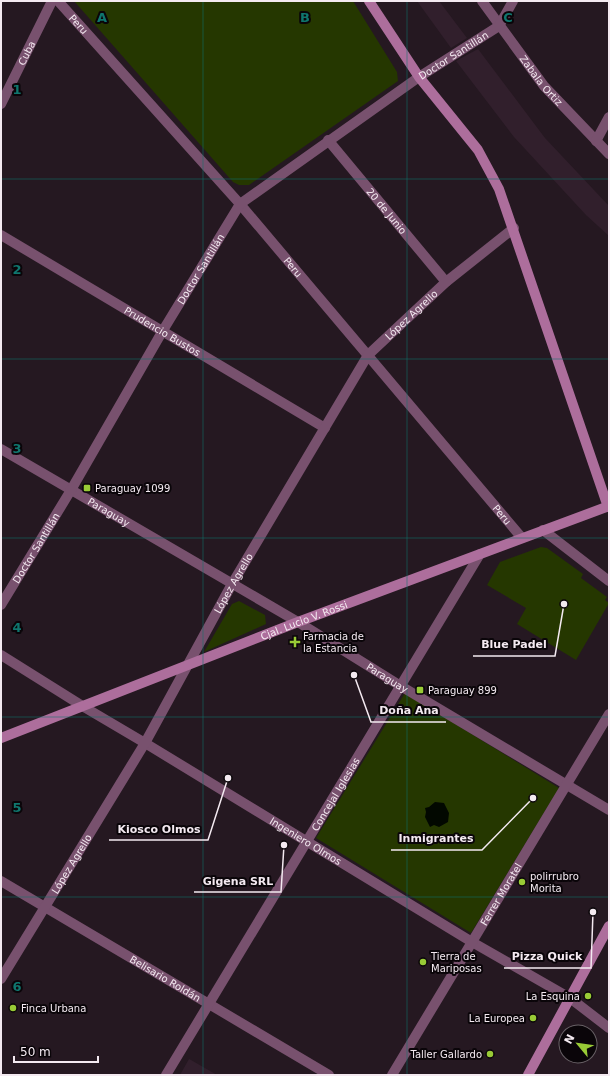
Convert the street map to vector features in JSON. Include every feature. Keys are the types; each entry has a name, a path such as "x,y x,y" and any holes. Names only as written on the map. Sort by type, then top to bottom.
{"street":[{"name":"Cuba","path":"1,104 52,1"},
{"name":"Peru","path":"58,1 240,204 522,538"},
{"path":"369,1 419,77 478,150 499,189 514,228 608,506"},
{"name":"Zabala Ortiz","path":"482,1 544,86 609,154"},
{"path":"499,26 513,1"},
{"name":"Doctor Santillán","path":"1,605 71,490 162,332 240,204 328,140 419,77 499,26"},
{"path":"596,141 609,117"},
{"name":"20 de Junio","path":"328,140 446,282"},
{"name":"López Agrello","path":"1,979 145,743 232,584 368,355 446,282 514,228"},
{"name":"Prudencio Bustos","path":"1,235 325,428"},
{"name":"Paraguay","path":"1,449 298,622 399,685 568,784 609,810"},
{"name":"Cjal. Lucio V. Rossi","path":"1,738 186,668 298,622 608,506"},
{"path":"543,530 609,581"},
{"name":"Concejal Iglesias","path":"166,1075 307,842 399,685 480,554"},
{"name":"Ingeniero Olmos","path":"1,655 84,707 472,942 570,998 609,1028"},
{"name":"Ferrer Moratel","path":"392,1075 609,714"},
{"name":"Belisario Roldán","path":"1,881 329,1075"},
{"path":"528,1075 609,926"}],"shaded area":[{"path":"417,1 439,1 467,38 451,48"},
{"path":"478,49 545,138 609,206 609,236 586,215 514,137 456,61"},
{"path":"435,802 444,803 449,813 448,822 439,827 434,825 430,827 425,817 425,808 429,807"},
{"path":"189,1059 191,1060 217,1075 180,1075"}],"green space":[{"path":"74,1 353,1 397,72 398,81 249,185 239,185 233,182"},
{"path":"541,547 547,548 583,574 581,578 607,597 605,600 609,603 576,660 517,624 526,608 487,585 500,562"},
{"path":"239,601 265,615 266,624 204,652 232,604"},
{"path":"405,693 559,788 471,933 316,838"}],"place":[{"name":"Paraguay 1099","path":"87,488"},
{"name":"Blue Padel","path":"564,604"},
{"name":"Farmacia de la Estancia","path":"295,642"},
{"name":"Doña Ana","path":"354,675"},
{"name":"Paraguay 899","path":"420,690"},
{"name":"Kiosco Olmos","path":"228,778"},
{"name":"Inmigrantes","path":"533,798"},
{"name":"Gigena SRL","path":"284,845"},
{"name":"polirrubro Morita","path":"522,882"},
{"name":"Pizza Quick","path":"593,912"},
{"name":"Tierra de Mariposas","path":"423,962"},
{"name":"La Esquina","path":"588,996"},
{"name":"Finca Urbana","path":"13,1008"},
{"name":"La Europea","path":"533,1018"},
{"name":"Taller Gallardo","path":"490,1054"}]}
